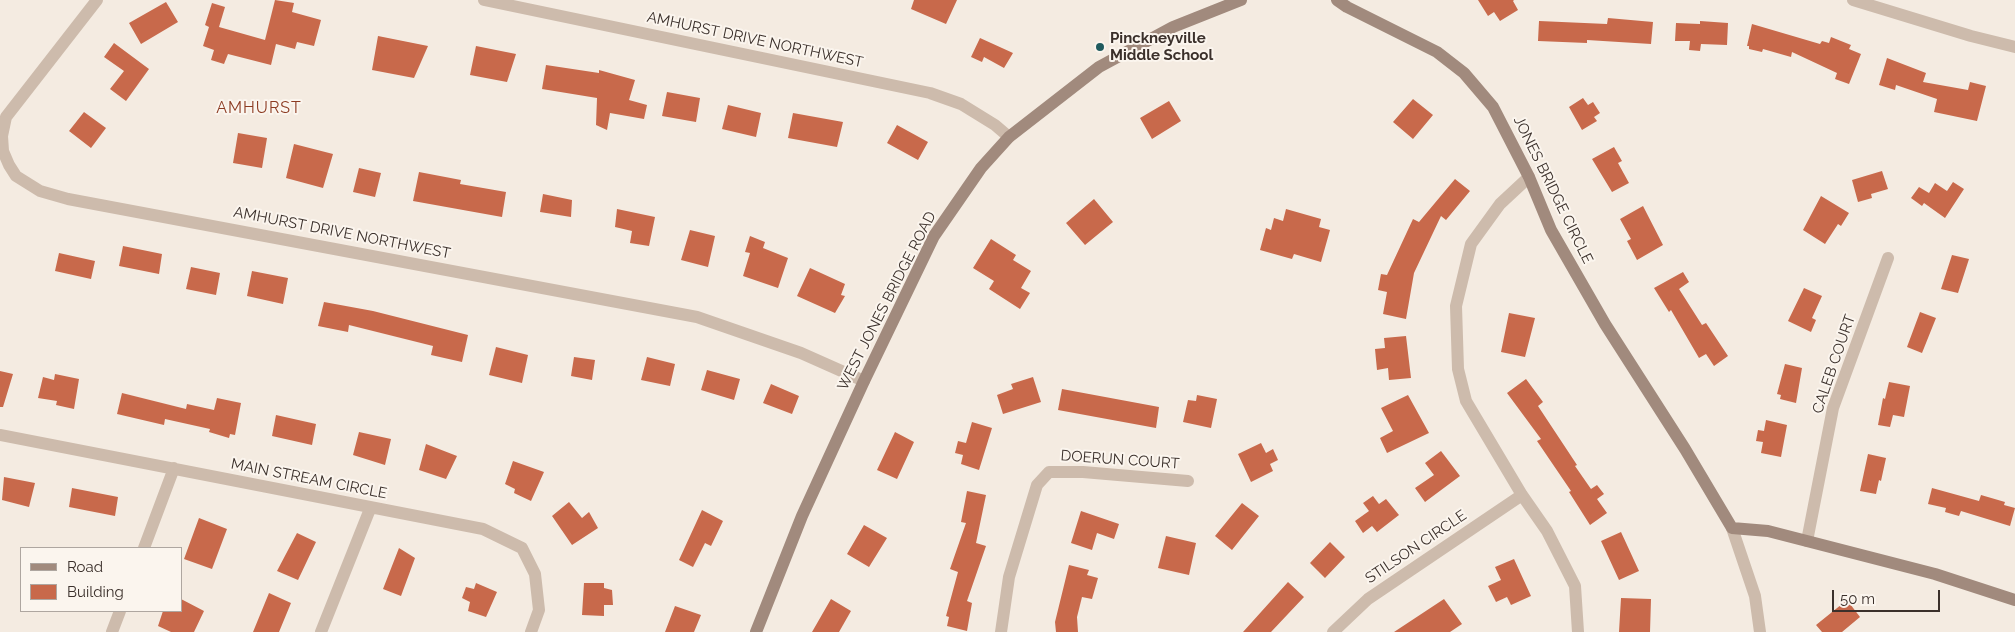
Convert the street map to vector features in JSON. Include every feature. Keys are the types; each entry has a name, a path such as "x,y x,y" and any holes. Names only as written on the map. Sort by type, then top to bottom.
{"street":[{"name":"AMHURST DRIVE NORTHWEST","path":"97,0 6,117 2,136 2,151 16,176 40,190 68,199 697,317 801,353 864,381"},
{"name":"AMHURST DRIVE NORTHWEST","path":"484,0 930,93 961,104 996,124 1009,137"},
{"name":"WEST JONES BRIDGE ROAD","path":"756,632 802,516 934,236 981,168 1009,137 1099,67 1174,27 1241,0"},
{"name":"JONES BRIDGE CIRCLE","path":"1337,0 1347,8 1437,52 1464,73 1493,107 1529,177 1551,230 1600,316 1685,449 1732,528"},
{"path":"1853,0 1971,36 2015,46"},
{"path":"1529,177 1500,204 1471,244 1456,306 1458,369 1466,401 1522,495 1547,531 1575,586 1578,632"},
{"name":"CALEB COURT","path":"1807,541 1833,408 1888,258"},
{"name":"MAIN STREAM CIRCLE","path":"0,435 174,468 370,509 483,529 522,548 535,574 539,610 531,632"},
{"path":"144,547 174,468"},
{"name":"DOERUN COURT","path":"1001,632 1009,577 1037,485 1049,472 1083,472 1188,481"},
{"name":"STILSON CIRCLE","path":"1333,632 1368,599 1522,495"},
{"path":"321,632 370,509"},
{"path":"1760,632 1755,596 1732,528 1768,531 1935,574 2015,600"},
{"path":"112,632 120,612"}],"building":[{"path":"275,0 294,3 292,12 321,20 314,46 297,42 295,49 276,44 271,65 228,54 224,64 211,60 214,50 203,46 209,27 205,25 212,3 225,7 219,27 265,40"},
{"path":"914,0 957,0 946,24 911,9"},
{"path":"1478,0 1514,0 1518,10 1500,21 1494,12 1488,16"},
{"path":"166,2 178,22 141,44 129,23"},
{"path":"1608,18 1653,22 1651,44 1587,40 1587,43 1538,41 1539,21 1607,24"},
{"path":"1700,21 1728,23 1727,45 1701,44 1700,51 1689,50 1690,41 1675,41 1676,23 1700,24"},
{"path":"1752,24 1820,44 1822,41 1829,43 1831,37 1851,45 1849,49 1861,54 1849,84 1835,79 1837,73 1792,52 1791,57 1763,49 1762,52 1749,49 1749,46 1747,46"},
{"path":"378,36 428,46 414,78 372,70"},
{"path":"980,38 1013,53 1004,68 984,57 982,62 971,57"},
{"path":"114,43 149,69 126,101 110,89 124,71 104,57"},
{"path":"476,46 516,54 507,82 470,75"},
{"path":"1887,58 1926,73 1923,82 1968,90 1970,82 1986,86 1977,121 1934,112 1937,99 1896,85 1895,90 1879,85"},
{"path":"546,65 599,73 599,70 635,80 629,100 647,105 644,119 610,113 607,130 596,125 597,98 542,89"},
{"path":"667,92 700,98 696,122 662,116"},
{"path":"1583,98 1588,105 1593,102 1600,113 1594,117 1597,121 1582,130 1569,107"},
{"path":"1413,99 1433,115 1413,139 1393,122"},
{"path":"1169,101 1181,121 1152,139 1140,118"},
{"path":"728,105 761,113 756,137 722,129"},
{"path":"84,112 106,128 91,148 69,131"},
{"path":"793,113 843,122 837,147 788,138"},
{"path":"897,125 928,142 918,160 887,143"},
{"path":"238,133 267,138 262,168 233,163"},
{"path":"294,144 333,154 323,188 286,178"},
{"path":"1614,147 1622,161 1618,163 1629,183 1612,192 1592,159"},
{"path":"359,168 381,173 375,197 353,192"},
{"path":"1882,171 1888,189 1871,194 1872,198 1858,202 1852,180"},
{"path":"419,172 461,180 460,184 506,192 502,217 413,201"},
{"path":"1455,179 1470,191 1446,220 1441,216 1414,273 1406,319 1383,314 1387,292 1378,290 1381,274 1387,275 1413,219 1419,222"},
{"path":"1953,182 1964,189 1945,218 1924,203 1922,206 1911,198 1919,187 1929,193 1935,183 1947,191"},
{"path":"543,194 572,200 571,217 540,212"},
{"path":"1821,196 1849,213 1841,226 1838,224 1825,244 1803,230"},
{"path":"1094,199 1113,222 1085,245 1066,223"},
{"path":"1643,206 1663,245 1637,260 1627,241 1631,239 1620,219"},
{"path":"617,209 655,217 649,246 630,243 632,231 615,227"},
{"path":"1286,209 1321,219 1319,227 1330,230 1321,262 1294,254 1292,259 1260,250 1266,228 1271,230 1274,218 1283,221"},
{"path":"690,230 715,236 708,267 681,260"},
{"path":"750,236 765,242 763,248 788,258 778,288 743,276 750,253 745,252"},
{"path":"991,239 1016,255 1013,260 1031,271 1021,288 1030,293 1020,309 989,289 994,281 973,268"},
{"path":"123,246 162,254 159,274 119,266"},
{"path":"59,253 95,261 91,279 55,271"},
{"path":"1952,255 1969,259 1958,293 1941,289"},
{"path":"191,267 220,273 216,295 186,289"},
{"path":"810,268 845,284 841,295 845,296 835,313 797,296"},
{"path":"252,271 288,278 283,304 247,296"},
{"path":"1683,272 1689,282 1679,289 1702,325 1706,323 1728,356 1714,366 1706,354 1699,358 1671,310 1669,312 1654,288"},
{"path":"1804,288 1822,296 1812,318 1816,320 1811,332 1788,321"},
{"path":"324,302 373,311 468,335 462,362 431,355 433,346 349,325 348,332 318,326"},
{"path":"1920,312 1936,318 1922,353 1907,347"},
{"path":"1509,313 1535,318 1525,357 1501,352"},
{"path":"1406,336 1411,378 1389,380 1388,368 1377,370 1375,349 1385,348 1384,338"},
{"path":"496,347 528,355 522,383 489,375"},
{"path":"574,357 595,360 592,380 571,376"},
{"path":"647,357 675,364 670,386 641,380"},
{"path":"1785,364 1802,368 1796,403 1780,399 1781,395 1777,394"},
{"path":"707,370 740,379 734,400 701,390"},
{"path":"0,371 13,374 3,407 0,407"},
{"path":"55,374 79,379 74,409 56,405 57,401 38,398 43,377 54,380"},
{"path":"1033,377 1041,402 1003,414 997,395 1013,389 1011,384"},
{"path":"1526,379 1543,402 1538,406 1577,465 1575,466 1591,489 1597,485 1604,494 1597,499 1607,513 1590,525 1569,492 1571,491 1537,441 1541,439 1507,393"},
{"path":"1889,382 1910,386 1904,417 1893,415 1890,427 1878,425 1883,398 1885,399"},
{"path":"771,384 799,396 792,414 763,403"},
{"path":"1062,389 1159,407 1156,428 1058,410"},
{"path":"122,393 186,409 187,404 214,410 217,398 241,403 235,435 230,434 229,438 209,432 210,429 165,419 164,425 117,414"},
{"path":"1197,395 1217,399 1211,428 1183,422 1188,400 1196,401"},
{"path":"1408,395 1429,433 1387,453 1380,438 1393,431 1381,408"},
{"path":"276,415 316,424 312,445 272,436"},
{"path":"1766,420 1787,425 1781,457 1761,453 1763,442 1756,441 1758,430 1764,431"},
{"path":"972,422 992,428 979,470 961,464 963,455 955,453 958,441 966,443"},
{"path":"359,432 391,439 385,465 353,455"},
{"path":"895,432 914,442 897,479 877,470"},
{"path":"1261,443 1266,453 1273,449 1278,460 1270,464 1273,471 1251,482 1238,454"},
{"path":"426,444 457,456 446,479 419,470"},
{"path":"1441,451 1460,476 1425,502 1415,488 1434,475 1425,463"},
{"path":"1868,454 1886,458 1876,494 1860,491"},
{"path":"513,461 544,472 531,501 514,493 515,489 505,484"},
{"path":"4,477 35,483 29,507 2,500"},
{"path":"72,488 118,497 115,516 69,507"},
{"path":"1932,488 1979,501 1981,495 2005,502 2004,505 2015,508 2010,526 1961,511 1959,516 1945,512 1946,508 1928,504"},
{"path":"967,491 986,495 976,543 986,546 967,601 972,603 967,631 947,626 949,617 946,616 958,572 950,569 966,523 961,522"},
{"path":"1373,496 1379,504 1386,499 1399,515 1377,532 1372,526 1363,533 1355,521 1369,511 1363,503"},
{"path":"569,502 582,518 589,512 598,528 572,545 552,516"},
{"path":"1242,503 1259,516 1232,550 1215,536"},
{"path":"702,510 723,521 711,546 705,543 693,567 679,560"},
{"path":"1081,511 1119,524 1114,539 1097,533 1092,550 1071,543"},
{"path":"199,518 227,529 212,569 184,559"},
{"path":"864,525 887,538 869,567 847,554"},
{"path":"1621,532 1639,571 1619,580 1601,541"},
{"path":"297,533 316,542 298,580 277,571"},
{"path":"1166,536 1196,543 1189,575 1158,568"},
{"path":"1330,542 1345,557 1325,578 1310,563"},
{"path":"399,548 415,558 401,596 383,589"},
{"path":"1514,559 1531,596 1511,605 1507,597 1496,602 1488,586 1501,580 1495,567"},
{"path":"1069,565 1089,570 1087,575 1098,578 1092,599 1082,597 1077,617 1078,632 1056,632 1055,622"},
{"path":"1288,582 1304,597 1271,632 1243,632"},
{"path":"476,583 497,592 486,617 468,611 470,602 462,598 466,587 474,589"},
{"path":"584,583 604,583 604,588 612,590 613,605 604,605 604,616 582,615"},
{"path":"269,593 291,603 279,632 253,632"},
{"path":"1621,598 1651,599 1650,632 1619,632"},
{"path":"831,599 851,611 839,632 812,632"},
{"path":"1444,599 1462,624 1450,632 1394,632"},
{"path":"182,600 204,611 194,632 171,632 158,626 163,612 182,612"},
{"path":"1847,600 1860,617 1842,632 1822,632 1816,625"},
{"path":"675,606 701,615 694,632 665,632"}],"place":[{"name":"Pinckneyville Middle School","path":"1100,47"}],"district":[{"name":"AMHURST","path":"259,108"}]}
